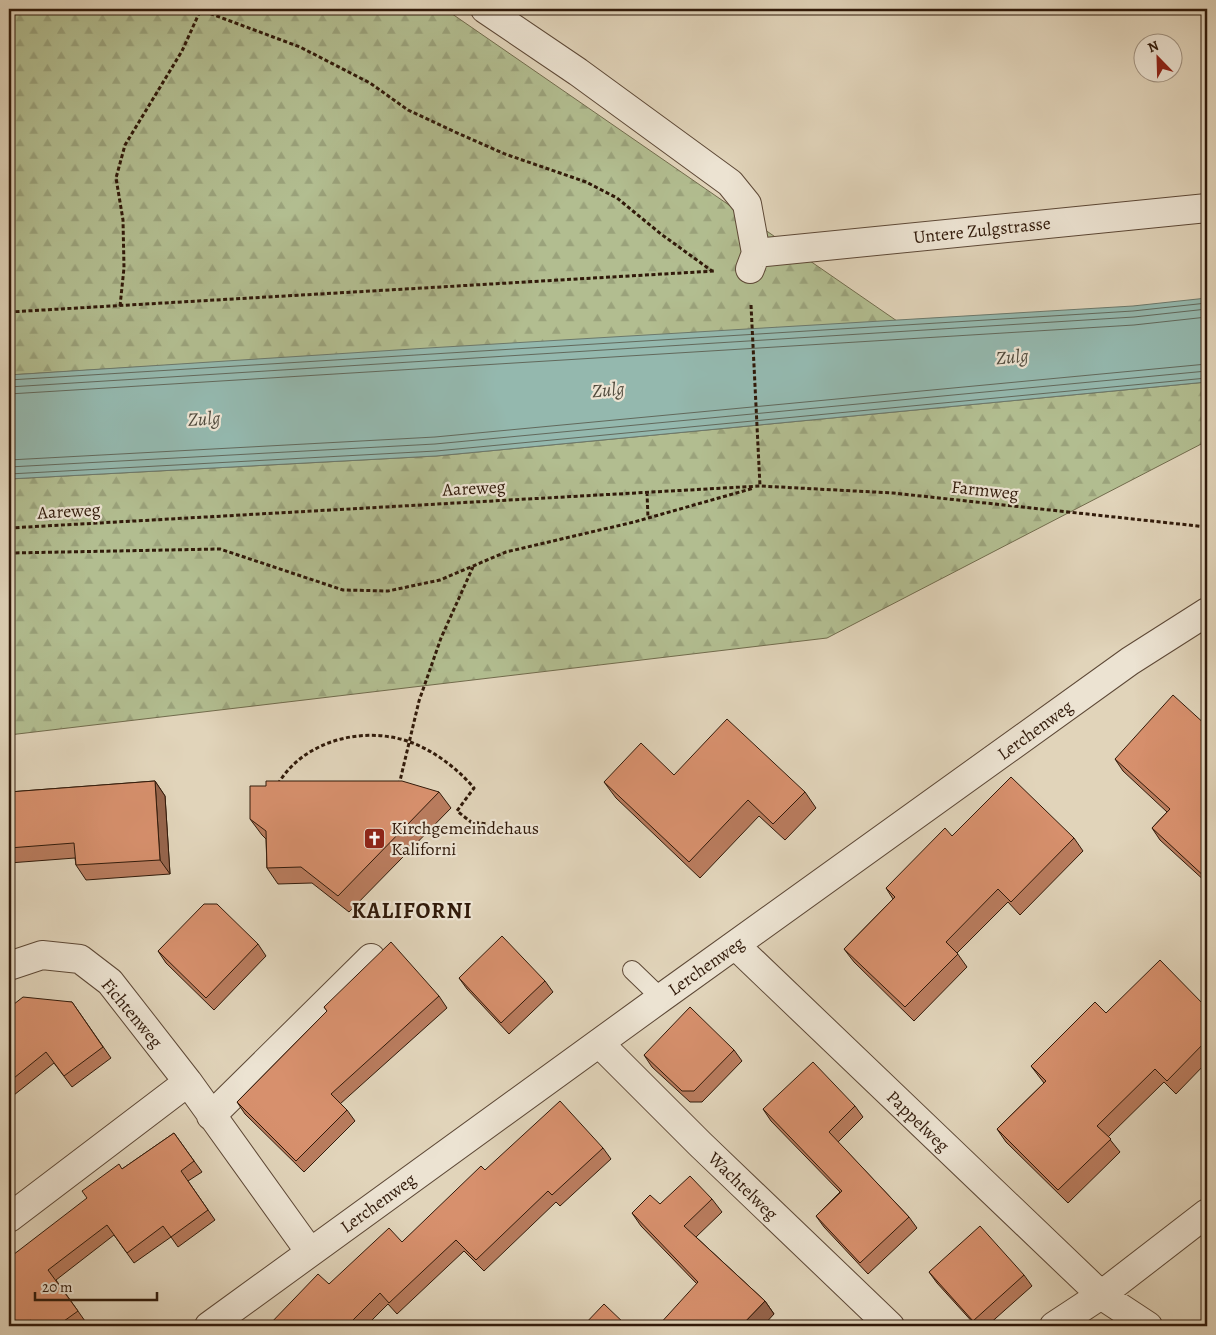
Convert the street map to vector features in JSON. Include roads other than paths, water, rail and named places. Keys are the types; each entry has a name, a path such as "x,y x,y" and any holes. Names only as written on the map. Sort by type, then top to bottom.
{"street":[{"name":"Untere Zulgstrasse","path":"485,9 578,72 730,183 747,204 753,261 1207,208"},
{"name":"Lerchenweg","path":"209,1326 1130,661 1207,612"},
{"name":"Pappelweg","path":"736,946 1101,1295 1148,1326"},
{"name":"Fichtenweg","path":"9,966 42,955 80,959 110,982 188,1082 310,1252"},
{"path":"211,1116 371,958"},
{"name":"Wachtelweg","path":"599,1043 700,1144 890,1326"},
{"path":"9,1218 188,1082"},
{"path":"1054,1326 1101,1295 1207,1212"}],"lane":[{"path":"632,970 661,998"}],"water":[{"name":"Zulg","path":"1207,298 1207,382 436,456 9,479 9,375 1133,306"}],"place":[{"name":"Kirchgemeindehaus Kaliforni","path":"375,838"}],"district":[{"name":"KALIFORNI","path":"412,910"}]}
